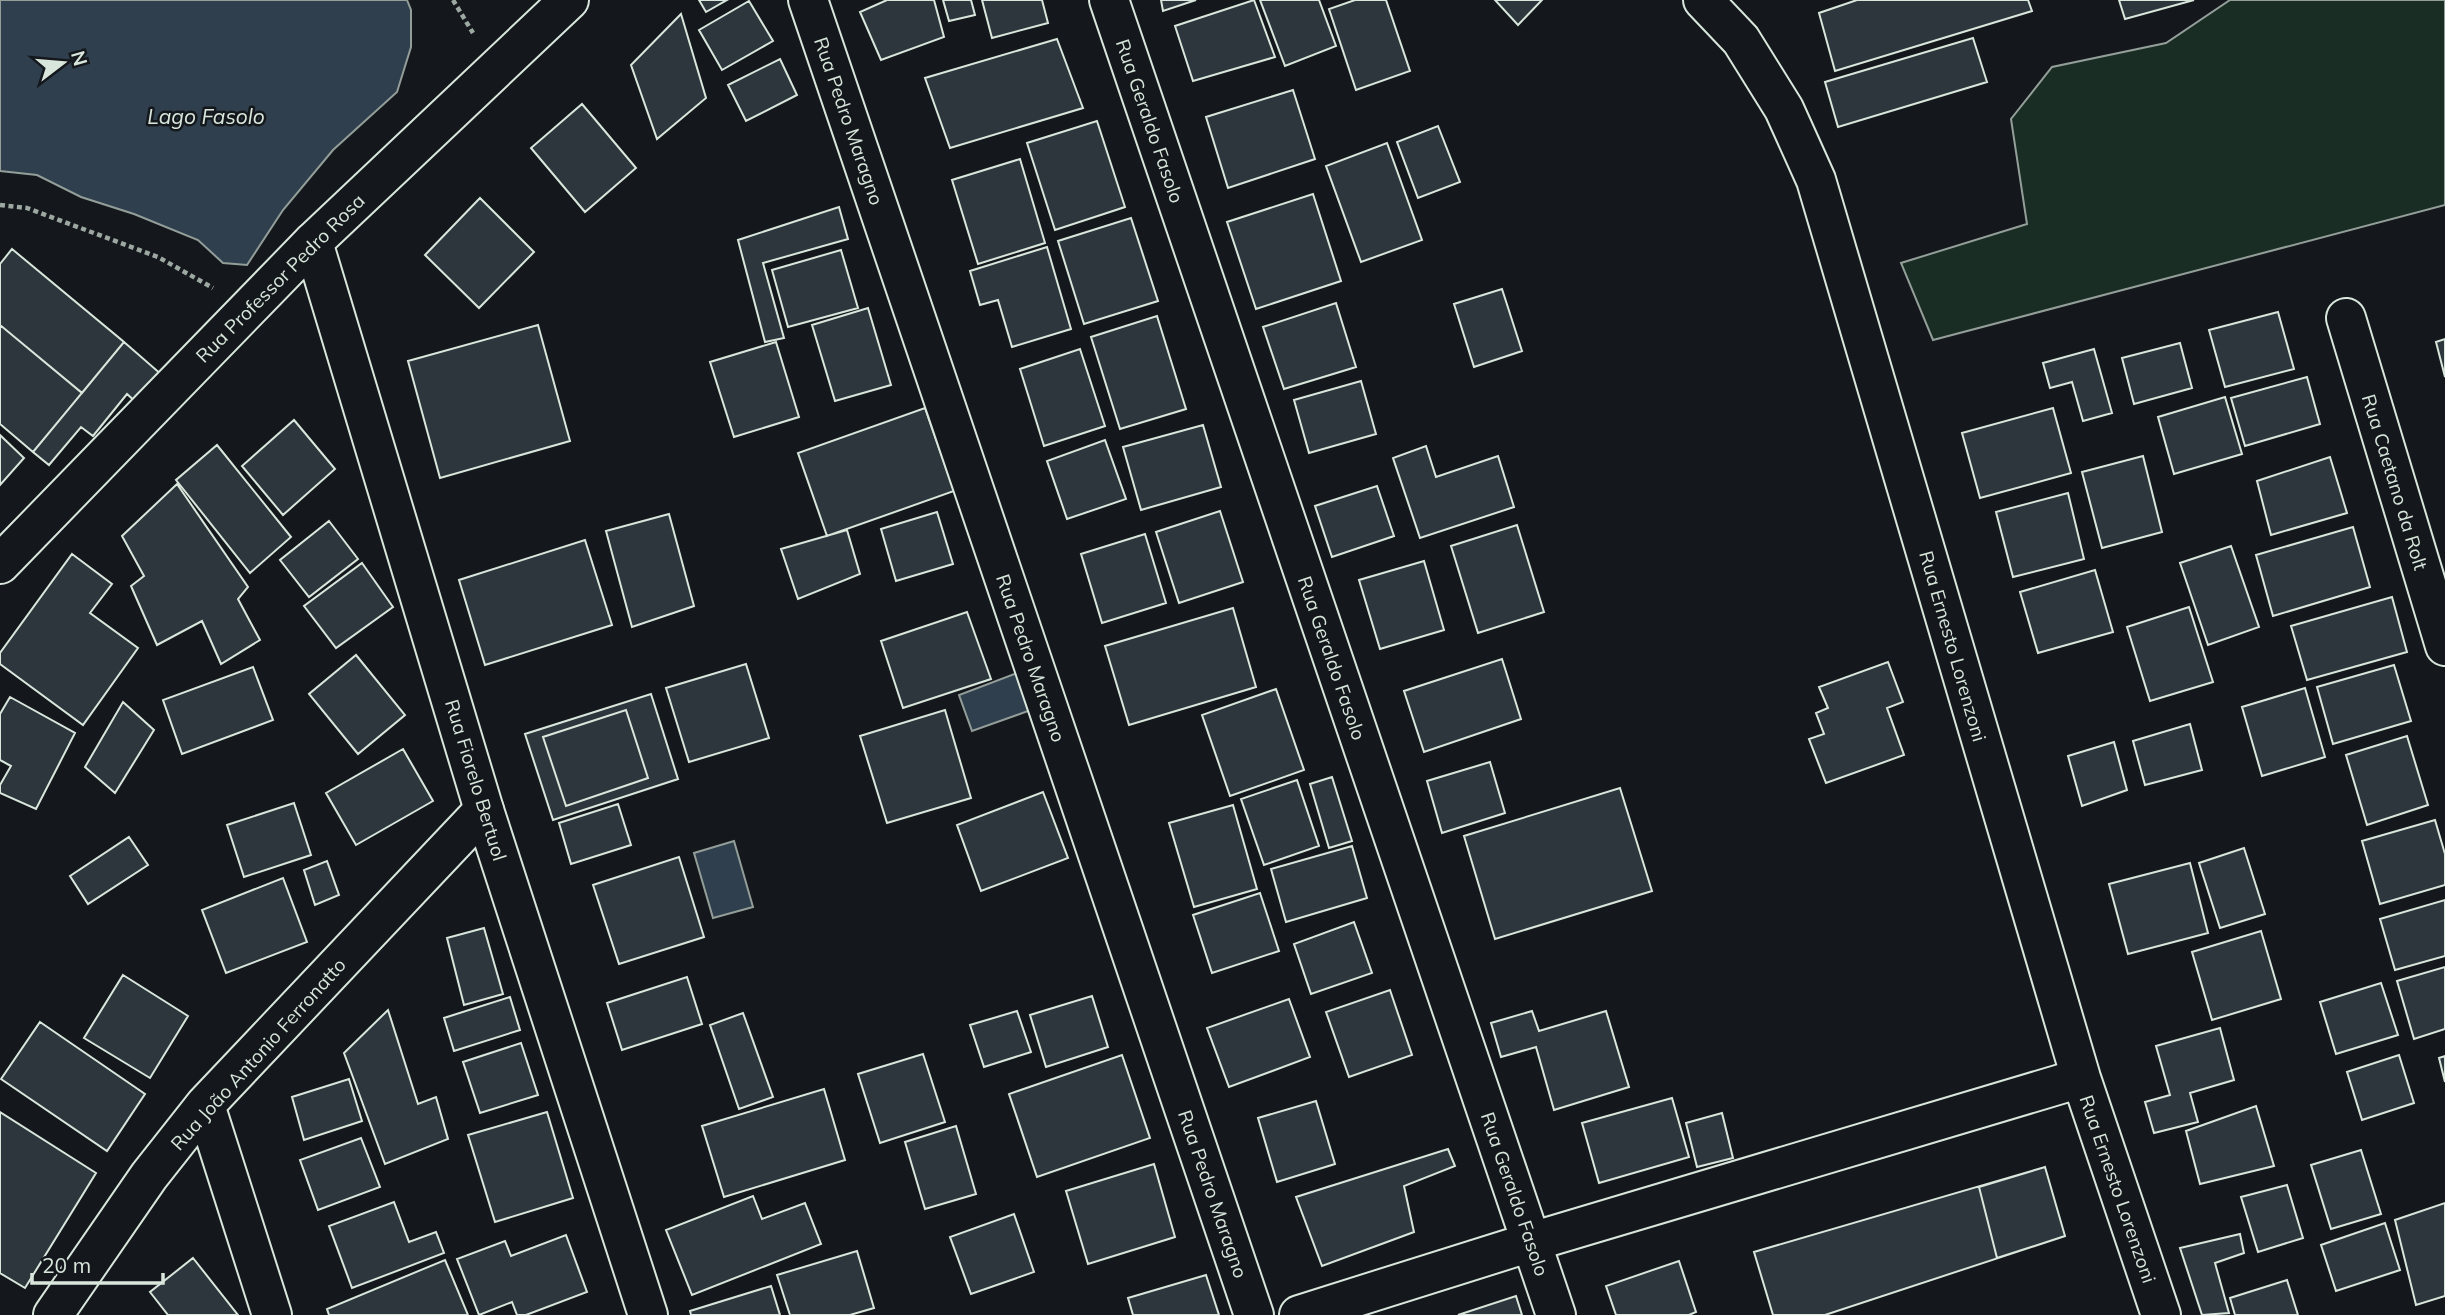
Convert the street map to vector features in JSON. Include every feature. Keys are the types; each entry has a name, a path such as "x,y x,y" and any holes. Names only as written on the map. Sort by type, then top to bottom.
{"street":[{"name":"Rua Professor Pedro Rosa","path":"0,564 313,242 569,0"},
{"name":"Rua Pedro Maragno","path":"808,0 1254,1315"},
{"name":"Rua Geraldo Fasolo","path":"1109,0 1556,1315"},
{"name":"Rua Ernesto Lorenzoni","path":"1703,0 1748,51 1784,109 1816,180 2081,1078 2161,1315"},
{"name":"Rua Fiorelo Bertuol","path":"313,242 484,810 648,1315"},
{"name":"Rua Caetano da Rolt","path":"2346,318 2445,646"},
{"name":"Rua João Antonio Ferronatto","path":"52,1315 149,1177 205,1105 484,810"},
{"path":"1298,1315 1531,1242 2081,1078"},
{"path":"205,1105 272,1315"}],"path":[{"path":"0,205 27,208 158,257 248,309"}],"green space":[{"path":"2230,0 2445,0 2445,205 1933,340 1901,263 2027,224 2011,119 2052,67 2166,43"}],"water":[{"name":"Lago Fasolo","path":"0,0 407,0 411,10 411,47 397,92 333,150 283,210 247,265 223,263 198,240 134,214 81,197 37,175 0,171"},
{"path":"1017,673 1031,710 972,731 959,695"},
{"path":"734,841 753,907 713,918 694,853"}],"building":[{"path":"699,0 727,0 706,12"},
{"path":"887,0 934,0 944,37 881,60 860,12"},
{"path":"943,0 971,0 975,15 949,21"},
{"path":"982,0 1042,0 1048,23 992,38"},
{"path":"1161,0 1196,0 1163,11"},
{"path":"1254,0 1275,57 1193,81 1175,26"},
{"path":"1260,0 1319,0 1336,46 1285,66"},
{"path":"1355,0 1386,0 1410,71 1356,90 1329,9"},
{"path":"1495,0 1542,0 1518,25"},
{"path":"1857,0 2028,0 2032,11 1835,71 1819,13"},
{"path":"2119,0 2194,0 2125,19"},
{"path":"749,1 773,41 722,70 699,30"},
{"path":"681,14 706,98 657,139 631,65"},
{"path":"1973,38 1987,82 1838,127 1825,82"},
{"path":"1057,39 1083,108 950,148 925,78"},
{"path":"780,59 797,95 746,121 728,85"},
{"path":"1293,90 1315,159 1228,188 1206,117"},
{"path":"582,104 636,168 585,212 531,148"},
{"path":"1097,121 1125,207 1055,230 1027,143"},
{"path":"1438,126 1460,182 1418,198 1397,142"},
{"path":"1387,143 1422,240 1361,262 1326,166"},
{"path":"1020,159 1045,243 978,264 952,180"},
{"path":"1313,194 1341,281 1256,309 1227,222"},
{"path":"480,198 534,252 479,308 425,255"},
{"path":"839,207 848,239 763,263 784,338 765,342 738,240"},
{"path":"1131,218 1158,301 1084,324 1058,241"},
{"path":"1047,247 1071,329 1012,347 998,300 980,305 970,271"},
{"path":"12,249 124,342 82,393 0,325 0,264"},
{"path":"841,250 858,308 788,327 772,270"},
{"path":"1502,289 1522,351 1474,367 1454,304"},
{"path":"1336,303 1356,367 1284,389 1263,327"},
{"path":"868,308 891,385 835,401 812,325"},
{"path":"2278,312 2294,369 2225,387 2209,330"},
{"path":"1157,316 1186,409 1120,429 1091,337"},
{"path":"0,325 82,393 33,452 0,424"},
{"path":"538,325 570,441 440,478 408,361"},
{"path":"2445,339 2445,377 2436,342"},
{"path":"124,342 162,375 138,404 127,394 93,436 81,427 49,465 33,452"},
{"path":"776,342 799,417 734,437 710,362"},
{"path":"2180,343 2192,388 2134,404 2122,358"},
{"path":"1080,349 1105,426 1044,446 1020,369"},
{"path":"2094,349 2112,413 2083,421 2072,382 2050,388 2043,363"},
{"path":"2307,377 2320,424 2245,446 2231,398"},
{"path":"1361,381 1376,434 1309,453 1294,400"},
{"path":"2225,397 2242,454 2174,474 2158,417"},
{"path":"925,408 954,491 827,536 798,453"},
{"path":"2053,408 2071,473 1980,498 1962,433"},
{"path":"294,420 335,469 283,515 242,466"},
{"path":"1203,425 1221,487 1141,510 1123,447"},
{"path":"0,435 24,458 0,485"},
{"path":"1105,440 1126,499 1067,519 1047,461"},
{"path":"217,445 291,537 250,573 176,480"},
{"path":"1426,446 1436,477 1498,456 1514,507 1420,538 1393,458"},
{"path":"2143,456 2162,532 2102,548 2082,472"},
{"path":"2330,457 2347,513 2271,535 2257,481"},
{"path":"177,484 248,587 238,599 260,640 221,664 202,621 157,645 131,586 144,576 122,536"},
{"path":"1377,486 1394,536 1332,557 1315,506"},
{"path":"2068,493 2084,559 2013,577 1996,512"},
{"path":"1220,511 1243,582 1179,603 1156,532"},
{"path":"937,512 953,564 896,581 881,529"},
{"path":"669,514 694,606 632,627 606,531"},
{"path":"329,521 358,559 309,597 280,560"},
{"path":"1517,525 1544,612 1478,633 1451,546"},
{"path":"2353,527 2370,587 2273,616 2256,555"},
{"path":"847,530 860,574 798,599 781,549"},
{"path":"1145,534 1166,603 1102,623 1081,554"},
{"path":"585,540 612,625 485,665 459,580"},
{"path":"2231,546 2259,627 2208,645 2180,563"},
{"path":"72,554 112,584 90,613 138,648 83,725 0,664 0,653"},
{"path":"1424,561 1444,630 1380,649 1359,580"},
{"path":"362,563 393,607 336,648 304,606"},
{"path":"2095,570 2113,632 2038,653 2020,592"},
{"path":"2392,597 2407,652 2307,680 2291,626"},
{"path":"2189,607 2213,682 2150,701 2127,627"},
{"path":"1233,608 1256,687 1129,725 1105,646"},
{"path":"967,612 991,679 903,708 881,641"},
{"path":"356,655 405,715 358,754 309,694"},
{"path":"1502,659 1521,719 1424,752 1404,691"},
{"path":"1888,662 1903,702 1887,708 1904,755 1826,783 1809,739 1824,734 1816,713 1828,708 1819,687"},
{"path":"746,664 769,738 689,762 666,688"},
{"path":"2394,665 2411,721 2333,744 2317,687"},
{"path":"253,667 273,720 182,754 163,700"},
{"path":"2305,688 2325,757 2262,776 2242,707"},
{"path":"1276,689 1304,770 1230,796 1202,715"},
{"path":"651,694 678,779 553,820 525,734"},
{"path":"10,697 75,733 36,809 0,793 0,785 11,766 0,760 0,714"},
{"path":"123,702 154,730 115,793 85,767"},
{"path":"626,710 648,778 566,806 543,737"},
{"path":"945,710 971,798 887,823 860,736"},
{"path":"2190,724 2202,770 2145,785 2133,741"},
{"path":"2407,736 2428,805 2367,825 2346,755"},
{"path":"2114,742 2127,790 2082,806 2068,756"},
{"path":"403,749 433,801 356,845 326,793"},
{"path":"1490,762 1505,813 1442,833 1427,781"},
{"path":"1332,777 1352,841 1329,848 1310,784"},
{"path":"1297,780 1319,846 1264,865 1241,799"},
{"path":"1620,788 1652,891 1495,939 1464,836"},
{"path":"1043,792 1068,858 981,891 957,825"},
{"path":"294,803 311,855 244,877 227,825"},
{"path":"618,804 631,845 571,864 559,823"},
{"path":"1233,805 1257,889 1194,907 1169,823"},
{"path":"2435,820 2445,854 2445,885 2380,904 2362,841"},
{"path":"129,837 148,865 88,904 70,876"},
{"path":"1352,846 1367,898 1286,922 1271,869"},
{"path":"2244,848 2265,914 2220,928 2199,863"},
{"path":"679,857 704,937 619,964 593,885"},
{"path":"327,861 339,895 315,905 304,870"},
{"path":"2190,863 2208,933 2128,954 2109,884"},
{"path":"283,878 307,942 226,973 202,910"},
{"path":"1260,893 1279,951 1212,973 1193,915"},
{"path":"2445,900 2445,956 2395,970 2380,919"},
{"path":"1354,922 1372,973 1311,994 1294,944"},
{"path":"484,928 503,994 464,1005 447,938"},
{"path":"2261,931 2281,999 2212,1020 2192,952"},
{"path":"2445,967 2445,1029 2414,1039 2397,981"},
{"path":"123,975 188,1016 150,1078 84,1038"},
{"path":"687,977 702,1024 622,1050 607,1003"},
{"path":"2381,983 2398,1035 2336,1054 2320,1002"},
{"path":"1390,990 1412,1055 1349,1077 1326,1012"},
{"path":"1092,996 1108,1047 1046,1067 1030,1015"},
{"path":"510,997 520,1030 454,1051 444,1018"},
{"path":"1289,999 1310,1057 1229,1087 1207,1028"},
{"path":"388,1010 418,1104 436,1097 448,1139 385,1164 344,1053"},
{"path":"1017,1011 1031,1052 984,1067 970,1025"},
{"path":"1532,1011 1539,1031 1606,1011 1629,1087 1554,1110 1536,1047 1501,1057 1491,1023"},
{"path":"743,1013 773,1097 739,1109 710,1025"},
{"path":"40,1022 145,1094 107,1151 1,1079"},
{"path":"2220,1028 2234,1080 2190,1093 2198,1122 2154,1133 2145,1102 2170,1095 2156,1046"},
{"path":"521,1043 538,1095 480,1113 463,1062"},
{"path":"923,1054 945,1122 880,1143 858,1074"},
{"path":"1122,1055 1150,1138 1037,1177 1009,1094"},
{"path":"2399,1055 2414,1103 2362,1120 2347,1072"},
{"path":"2445,1056 2445,1082 2439,1058"},
{"path":"349,1079 362,1121 304,1140 292,1097"},
{"path":"824,1089 845,1160 724,1197 702,1126"},
{"path":"1672,1098 1689,1157 1599,1183 1582,1123"},
{"path":"1316,1101 1335,1164 1277,1182 1258,1118"},
{"path":"2256,1106 2274,1166 2200,1184 2186,1131"},
{"path":"0,1112 96,1173 25,1288 0,1273"},
{"path":"547,1112 573,1198 495,1222 468,1135"},
{"path":"1722,1113 1733,1158 1697,1167 1686,1123"},
{"path":"956,1126 976,1194 925,1209 905,1142"},
{"path":"361,1138 380,1187 318,1210 300,1160"},
{"path":"1448,1149 1455,1166 1404,1186 1414,1232 1322,1266 1296,1197"},
{"path":"2361,1150 2381,1214 2331,1229 2311,1165"},
{"path":"1154,1164 1175,1237 1088,1264 1066,1191"},
{"path":"2045,1167 2065,1236 1825,1315 1773,1315 1754,1252"},
{"path":"2045,1167 2065,1236 1997,1258 1979,1187"},
{"path":"2287,1185 2303,1238 2258,1252 2241,1197"},
{"path":"753,1196 762,1219 805,1203 821,1244 692,1295 666,1230"},
{"path":"394,1202 409,1242 436,1232 444,1253 352,1288 329,1226"},
{"path":"2445,1203 2445,1296 2416,1305 2395,1220"},
{"path":"1014,1214 1034,1272 971,1294 950,1237"},
{"path":"2385,1223 2400,1270 2336,1291 2321,1245"},
{"path":"2240,1234 2244,1253 2215,1263 2229,1313 2202,1315 2180,1248"},
{"path":"566,1235 587,1292 526,1315 517,1315 512,1302 479,1315 457,1259 505,1241 511,1256"},
{"path":"857,1251 874,1308 850,1315 790,1315 777,1275"},
{"path":"193,1258 238,1315 168,1315 150,1292"},
{"path":"445,1260 468,1315 329,1315 327,1309"},
{"path":"1679,1261 1696,1312 1689,1315 1616,1315 1606,1286"},
{"path":"1206,1275 1219,1315 1133,1315 1128,1298"},
{"path":"2287,1280 2298,1315 2235,1315 2230,1298"},
{"path":"771,1286 780,1315 691,1315 690,1311"},
{"path":"1516,1296 1522,1315 1458,1315"}]}
